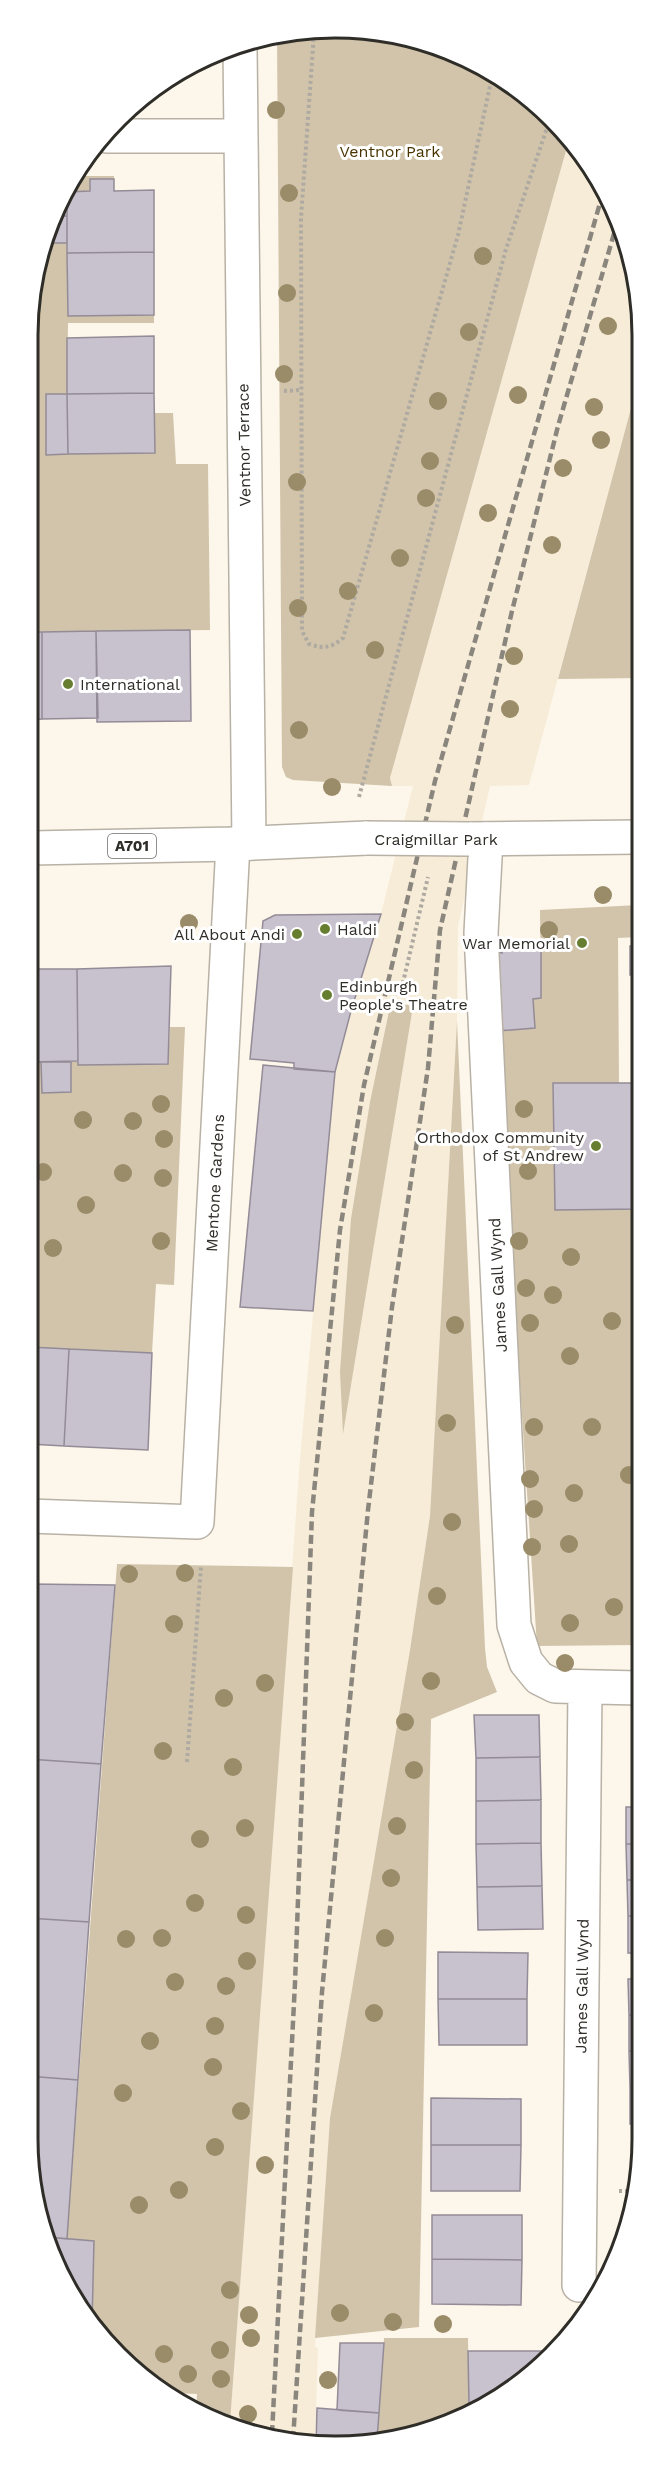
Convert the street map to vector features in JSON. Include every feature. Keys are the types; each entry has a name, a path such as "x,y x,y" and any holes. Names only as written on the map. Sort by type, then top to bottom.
{"street":[{"name":"Ventnor Terrace","path":"240,53 241,843"},
{"path":"114,136 240,136"},
{"name":"Craigmillar Park","path":"241,843 358,838 632,837"},
{"name":"James Gall Wynd","path":"477,839 514,1625 526,1662 539,1678 555,1686 632,1688"},
{"name":"A701","path":"38,848 241,843"},
{"name":"Mentone Gardens","path":"38,1516 197,1522 241,843"},
{"name":"James Gall Wynd","path":"579,2285 585,1687"}],"path":[{"path":"314,38 301,218 302,631 309,644 321,648 332,647 342,638 458,235 493,83"},
{"path":"358,838 506,249 547,127"},
{"path":"400,995 418,918"},
{"path":"187,1762 201,1566"}],"shaded area":[{"path":"567,149 602,203 617,239 627,277 632,316 632,405 529,785 490,786 458,926 457,1021 430,1516 410,1650 330,2118 315,2347 318,2348 315,2435 277,2430 230,2417 300,1459 335,1072 381,914 413,786 392,786 390,778"}],"green space":[{"name":"Ventnor Park","path":"316,38 374,40 431,53 484,77 531,111 567,149 390,778 392,786 293,780 286,777 282,767 277,43"},
{"path":"84,176 114,176 114,179 90,191 74,191"},
{"path":"52,243 67,243 68,315 154,315 154,323 68,323 67,394 46,394 46,454 155,453 155,413 173,413 176,464 208,464 210,630 38,632 38,316 43,277"},
{"path":"632,405 632,678 558,679"},
{"path":"632,905 632,937 618,938 619,1083 553,1084 555,1209 632,1209 632,1645 537,1646 497,1031 535,1028 533,999 541,998 540,910"},
{"path":"391,1002 413,1006 343,1434 340,1372 351,1219 370,1102"},
{"path":"457,1021 485,1648 487,1667 497,1692 431,1719 419,2327 315,2338 330,2118 410,1650 430,1516"},
{"path":"170,1027 185,1027 174,1285 156,1284 152,1353 38,1347 38,1062 41,1062 42,1093 70,1092 71,1062 78,1061 78,1065 168,1064"},
{"path":"117,1564 293,1567 230,2417 197,2402 197,2394 182,2393 154,2374 111,2334 92,2309 94,2242 67,2239"},
{"path":"384,2338 468,2338 469,2404 431,2420 377,2432"}],"building":[{"path":"90,179 114,179 114,191 154,190 154,252 67,253 67,205 74,192 90,191"},
{"path":"67,205 67,216 62,216"},
{"path":"62,216 67,216 67,243 52,243"},
{"path":"154,252 154,315 68,316 67,253"},
{"path":"154,336 154,393 67,394 67,338"},
{"path":"154,393 155,453 68,454 67,394"},
{"path":"46,394 67,394 68,454 46,455"},
{"path":"190,630 191,721 97,722 96,631"},
{"path":"96,631 98,718 42,719 42,632"},
{"path":"38,632 42,632 42,719 38,719"},
{"path":"381,914 335,1072 294,1069 294,1063 250,1059 263,921 275,915"},
{"path":"541,942 541,998 533,999 535,1028 497,1031 498,952 502,953 502,944"},
{"path":"630,946 632,946 632,975 630,975"},
{"path":"171,966 168,1064 78,1065 77,969"},
{"path":"38,969 77,969 78,1061 38,1062"},
{"path":"41,1062 71,1062 71,1092 42,1093"},
{"path":"263,1065 335,1072 313,1311 240,1307"},
{"name":"Orthodox Community of St Andrew","path":"553,1083 632,1083 632,1209 555,1210"},
{"path":"38,1347 69,1349 64,1446 38,1445"},
{"path":"69,1349 152,1353 148,1450 64,1446"},
{"path":"38,1584 115,1585 101,1764 38,1760"},
{"path":"474,1715 539,1715 540,1757 476,1758"},
{"path":"540,1757 541,1800 476,1801 476,1758"},
{"path":"38,1760 101,1764 89,1922 38,1919"},
{"path":"541,1800 541,1843 476,1844 476,1801"},
{"path":"626,1807 632,1807 632,1844 626,1844"},
{"path":"541,1843 542,1886 477,1887 476,1844"},
{"path":"626,1844 632,1844 632,1880 627,1880"},
{"path":"627,1880 632,1880 632,1916 628,1916"},
{"path":"542,1886 543,1929 478,1930 477,1887"},
{"path":"628,1916 632,1916 632,1953 628,1953"},
{"path":"38,1919 89,1922 78,2080 38,2077"},
{"path":"438,1952 528,1953 527,1999 438,1999"},
{"path":"628,1979 632,1979 632,2015 629,2015"},
{"path":"438,1999 527,1999 527,2045 439,2045"},
{"path":"629,2015 632,2015 632,2051 629,2051"},
{"path":"629,2051 632,2051 632,2088 630,2088"},
{"path":"38,2077 78,2080 67,2239 54,2238 43,2196 38,2157"},
{"path":"630,2088 632,2088 632,2124 630,2124"},
{"path":"431,2098 521,2099 521,2145 431,2145"},
{"path":"431,2145 521,2145 520,2191 431,2191"},
{"path":"432,2215 522,2215 522,2260 432,2259"},
{"path":"54,2238 94,2241 92,2309 68,2270"},
{"path":"432,2259 522,2260 521,2305 432,2304"},
{"path":"340,2343 384,2343 379,2413 337,2410"},
{"path":"468,2351 542,2351 516,2374 469,2404"},
{"path":"317,2408 379,2413 378,2432 316,2435"}],"railway":[{"path":"272,2429 295,1983 312,1512 340,1230 364,1085 435,781 601,201"},
{"path":"293,2433 322,1992 368,1510 392,1307 428,1068 440,930 512,611 558,426 614,232"}],"place":[{"name":"International","path":"68,684"},
{"name":"Haldi","path":"325,929"},
{"name":"All About Andi","path":"297,934"},
{"name":"War Memorial","path":"582,943"},
{"name":"Edinburgh People's Theatre","path":"327,995"},
{"name":"Orthodox Community of St Andrew","path":"596,1146"}]}
